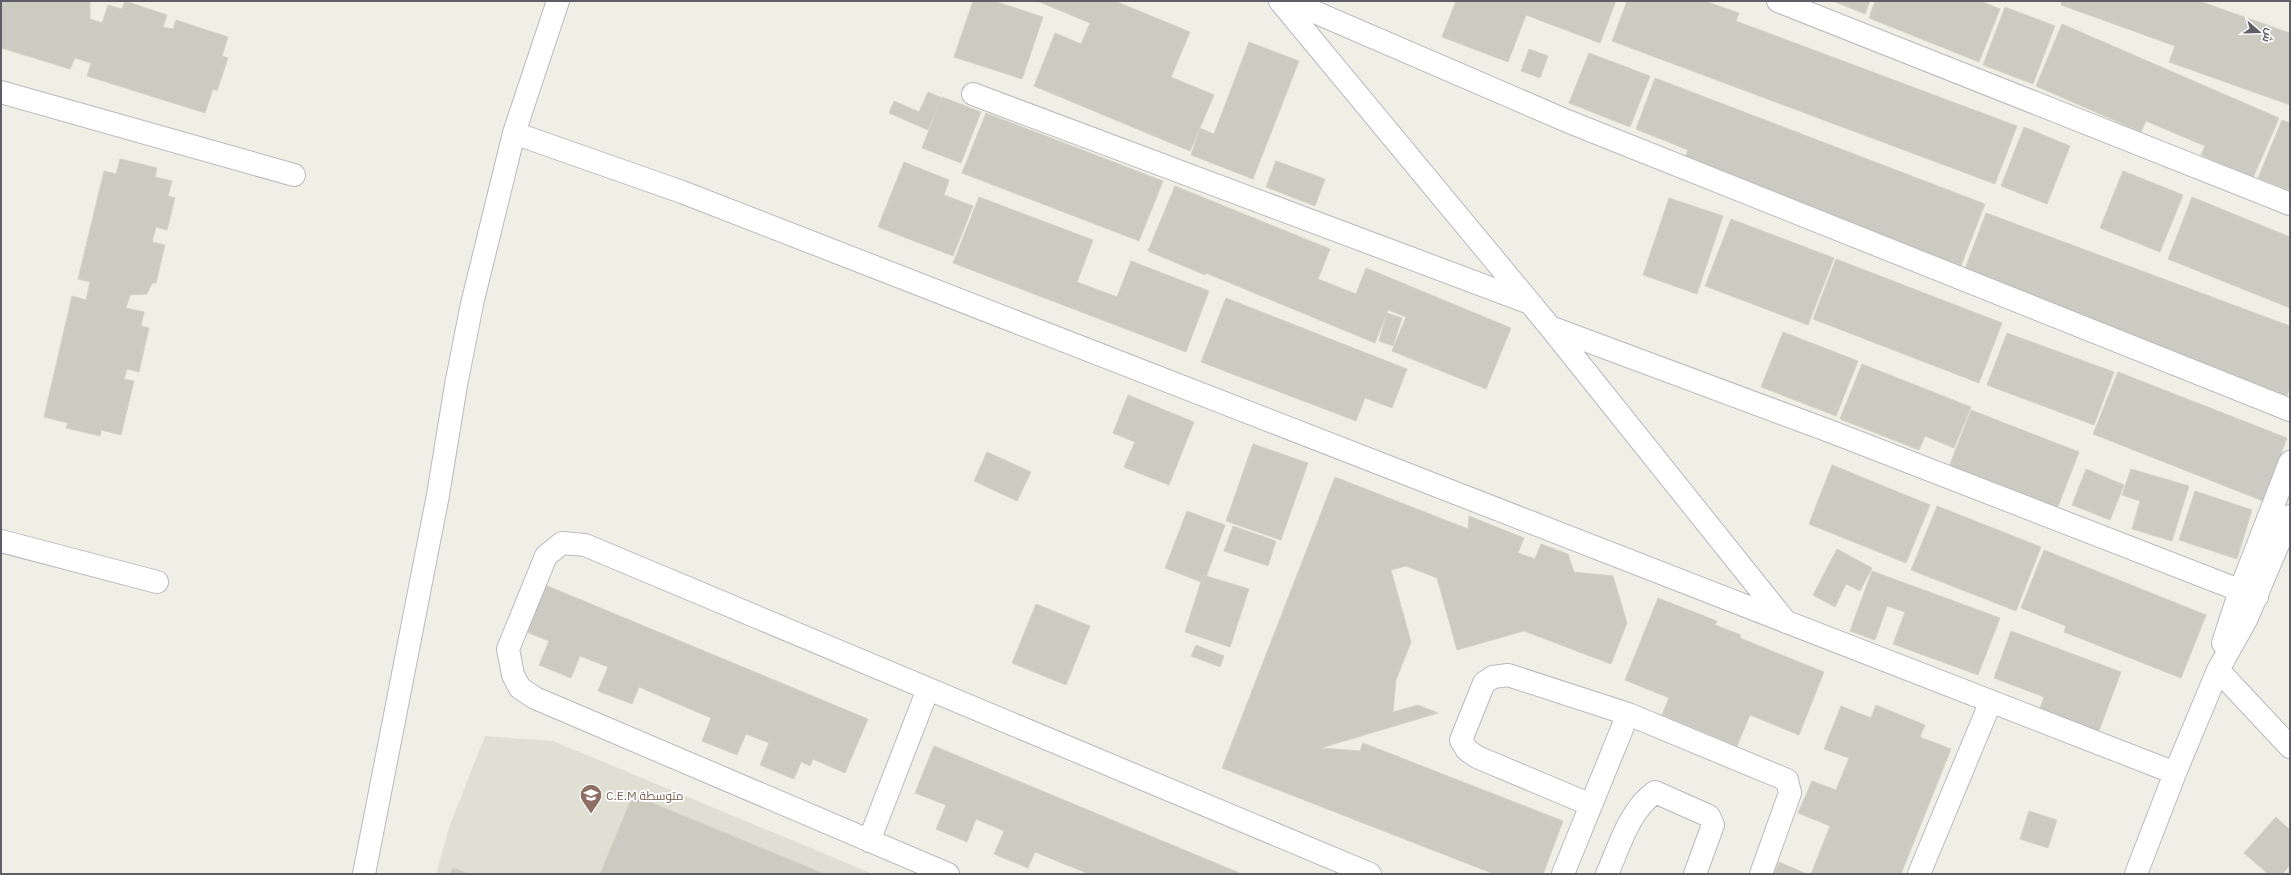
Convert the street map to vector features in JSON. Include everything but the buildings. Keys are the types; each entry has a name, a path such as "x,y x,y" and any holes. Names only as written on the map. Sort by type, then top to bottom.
{"street":[{"path":"364,874 438,495 472,304 514,133 558,1"},
{"path":"1280,1 1550,326 1786,623"},
{"path":"1289,1 1566,121 2290,410"},
{"path":"1778,1 2290,204"},
{"path":"1,92 294,175"},
{"path":"973,94 1531,304"},
{"path":"514,133 682,192 1786,623 2175,773"},
{"path":"1550,326 1832,432 2249,594"},
{"path":"2249,594 2290,462"},
{"path":"2136,874 2175,773 2218,670 2224,637 2249,594 2290,516"},
{"path":"1,540 157,582"},
{"path":"948,874 535,698 520,688 513,675 508,649 546,556 562,543 585,545 928,689 1345,869 1370,874"},
{"path":"2218,670 2290,747"},
{"path":"1591,805 1477,757 1467,750 1461,740 1484,683 1493,677 1508,675 1628,714 1788,780 1790,793 1761,874"},
{"path":"869,841 928,689"},
{"path":"1919,874 1991,701"},
{"path":"1563,874 1628,714"},
{"path":"1607,874 1633,814 1643,801 1655,792 1709,816 1713,825 1695,874"}],"shaded area":[{"name":"C.E.M متوسطة","path":"485,736 553,741 873,874 436,874 450,825"}],"place":[{"name":"C.E.M متوسطة","path":"591,814"}]}
